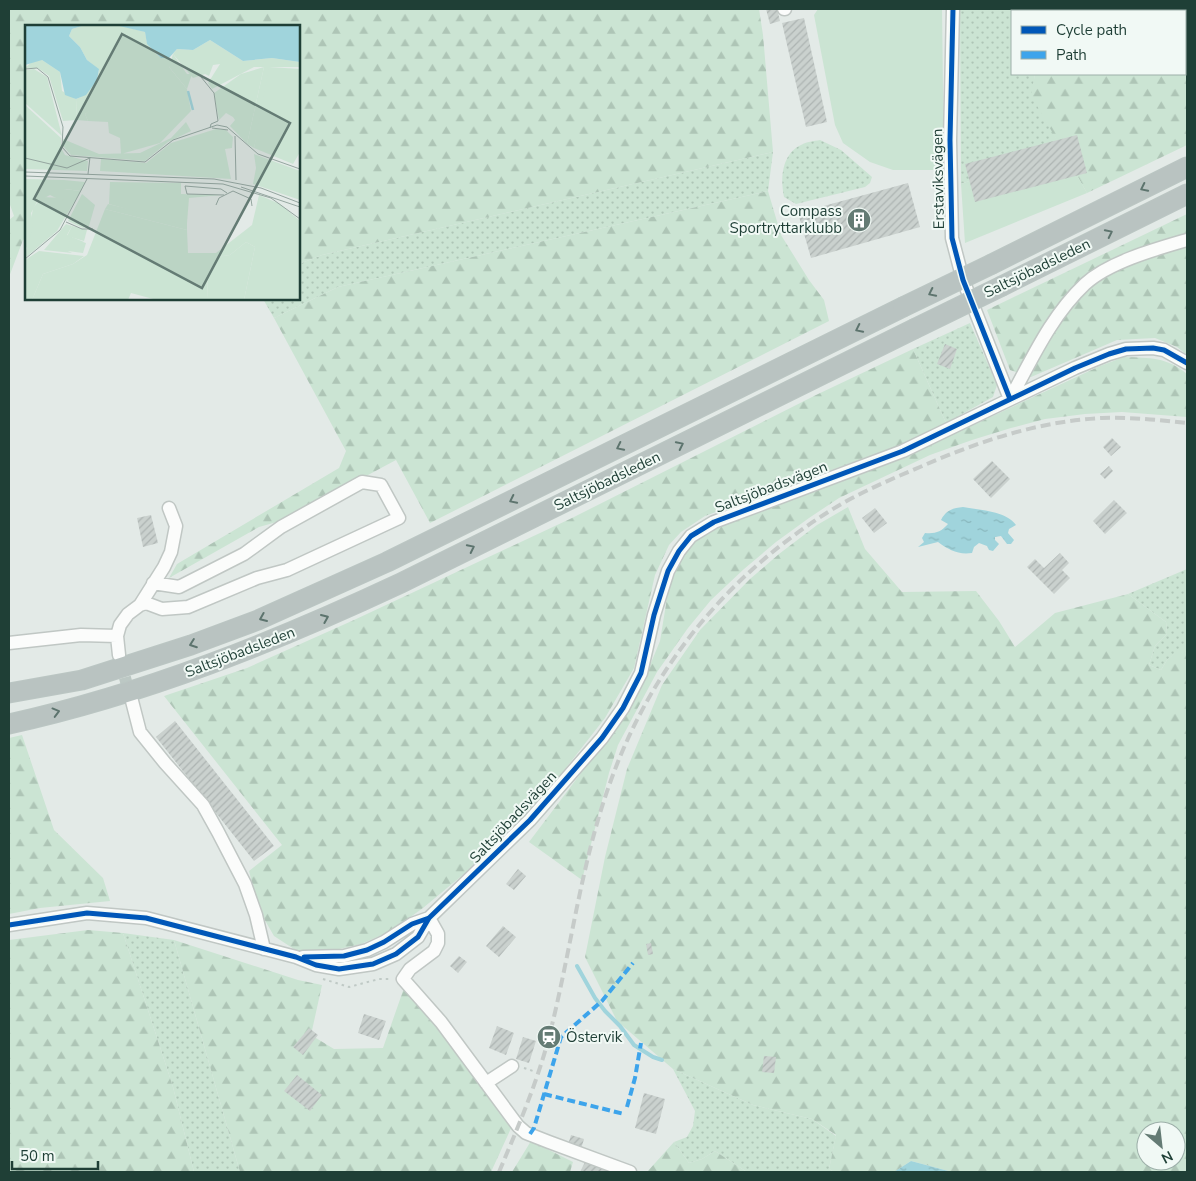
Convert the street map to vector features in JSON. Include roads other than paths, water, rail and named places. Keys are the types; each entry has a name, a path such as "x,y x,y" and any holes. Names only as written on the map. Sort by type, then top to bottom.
{"highway":[{"name":"Saltsjöbadsleden","path":"9,693 82,680 191,645 258,620 322,592 1187,167"},
{"name":"Saltsjöbadsleden","path":"9,724 110,697 199,668 328,617 401,583 1187,194"}],"street":[{"name":"Erstaviksvägen","path":"953,9 950,140 952,238 963,280 1010,400"},
{"path":"1010,400 1039,344 1056,318 1086,283 1106,270 1142,254 1187,240"},
{"name":"Saltsjöbadsvägen","path":"9,924 87,913 146,918 296,957 344,956 367,950 384,942 412,924 429,918 530,820 596,745 623,708 640,672 654,615 668,571 679,551 691,536 714,522 903,451 1075,368 1126,349 1152,348 1164,350 1187,363"},
{"path":"119,656 117,636 120,625 128,614 140,605 146,603 162,609 188,607 257,578 287,570 399,518 381,485 362,482 280,527 244,554 179,587 153,583"},
{"path":"140,605 164,567 171,552 176,526 169,508"},
{"path":"9,643 81,635 117,636"},
{"path":"132,701 140,732 165,764 203,805 218,832 244,884 256,915 264,949"},
{"path":"429,918 438,934 438,944 434,951 410,969 403,979 441,1022 512,1120 522,1130 549,1142 630,1172"},
{"path":"486,1083 512,1066"}],"water":[{"path":"963,507 992,512 1012,520 1016,525 1009,529 1008,533 1014,540 1011,544 1007,544 1001,536 995,537 999,544 993,551 979,543 974,547 972,553 954,551 938,542 918,547 924,542 922,538 925,533 938,532 948,524 941,520 948,512"},
{"path":"911,1161 952,1172 894,1172"}],"waterway":[{"path":"577,966 595,998 634,1045 653,1057 662,1060"}],"tunnel":[{"path":"120,660 131,699"}],"railway":[{"path":"499,1172 540,1069 550,1033 591,844 610,783 628,739 649,698 673,659 701,622 732,588 803,529 843,503 891,480 986,441 1032,428 1078,420 1123,418 1187,423"}],"place":[{"name":"Compass Sportryttarklubb","path":"859,220"},
{"name":"Östervik","path":"549,1037"}]}
